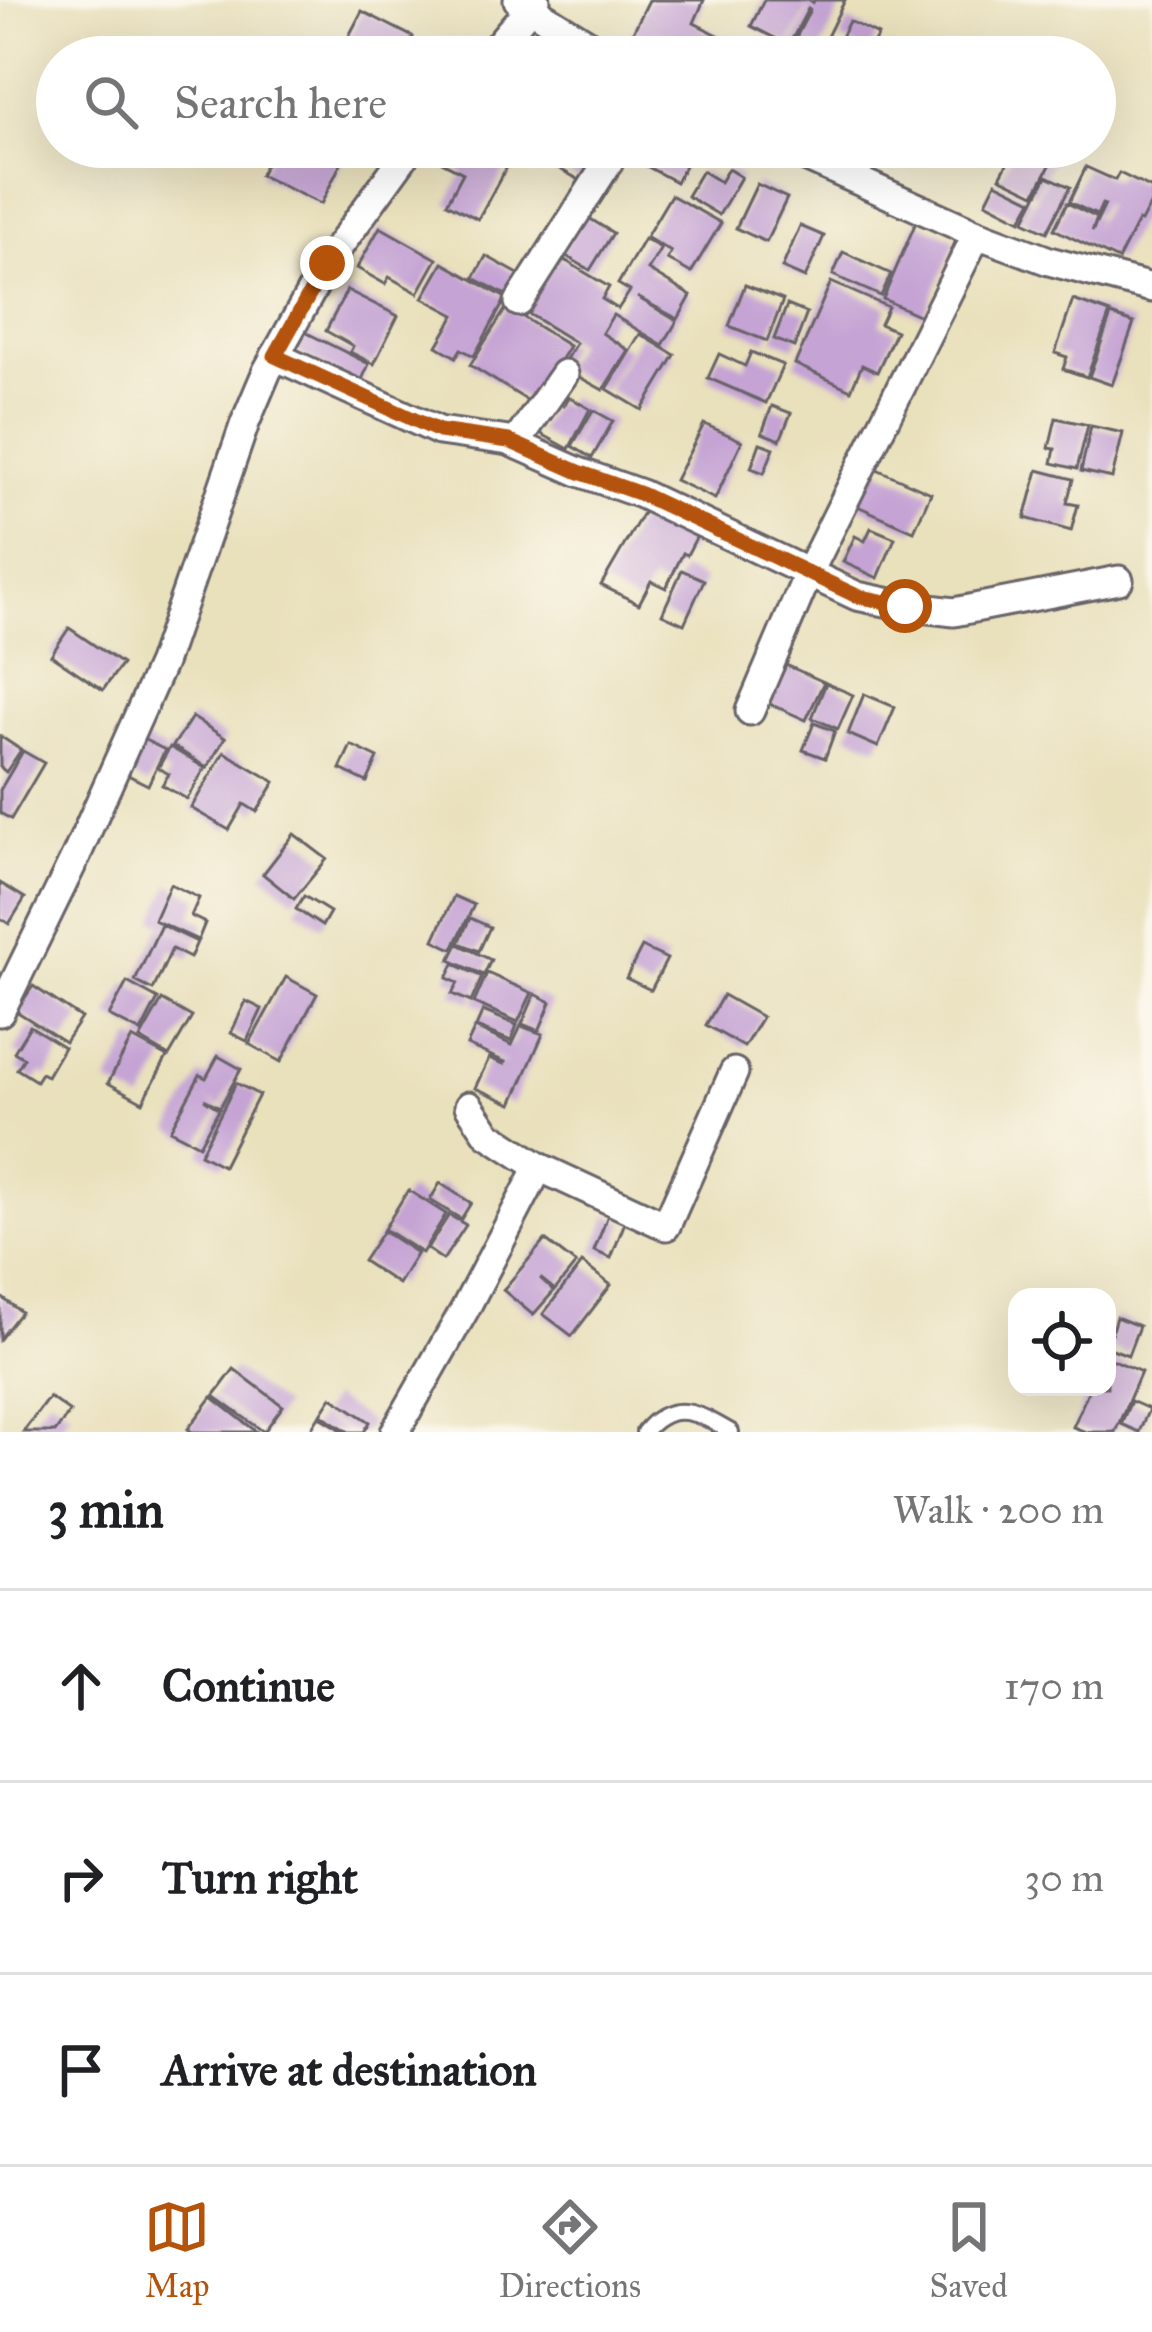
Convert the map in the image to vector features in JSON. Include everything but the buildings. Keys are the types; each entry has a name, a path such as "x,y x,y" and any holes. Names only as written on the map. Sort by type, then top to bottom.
{"street":[{"path":"504,36 528,3 578,36"},
{"path":"0,1012 162,663 245,422 275,356 327,263 396,168"},
{"path":"519,302 605,168"},
{"path":"830,168 1049,261 1152,288"},
{"path":"750,711 809,572 977,234"},
{"path":"275,356 439,431 515,443 641,494 857,596 954,612 1118,580"},
{"path":"515,443 564,374"},
{"path":"469,1106 488,1134 539,1167 666,1226 734,1072"},
{"path":"395,1432 539,1167"}],"lane":[{"path":"644,1432 657,1418 684,1412 701,1414 731,1432"}],"route":[{"path":"327,263 275,356 439,431 509,441 722,530 857,596 905,606"}]}
